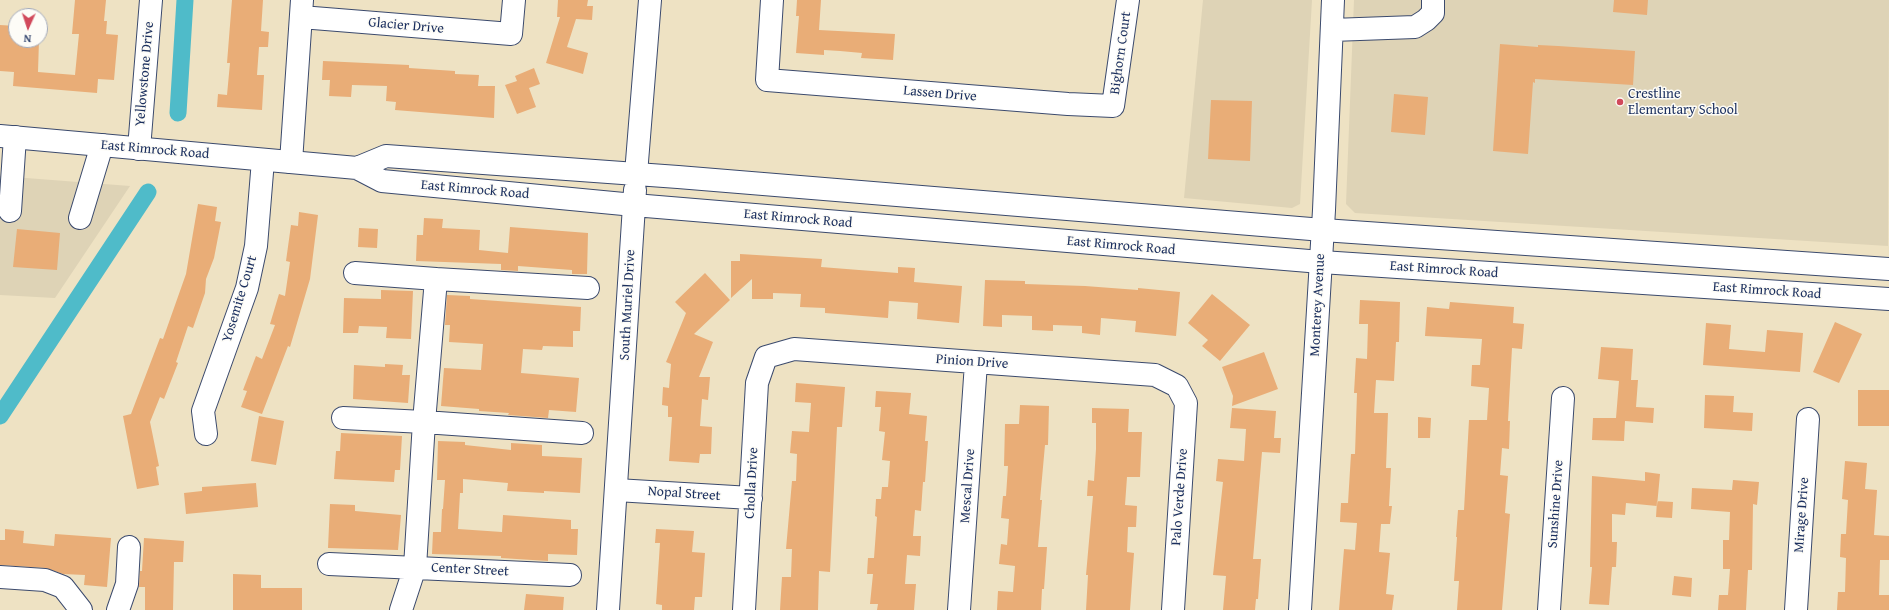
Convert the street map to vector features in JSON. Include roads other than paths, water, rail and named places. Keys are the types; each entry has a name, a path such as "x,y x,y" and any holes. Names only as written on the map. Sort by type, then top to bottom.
{"street":[{"name":"Yellowstone Drive","path":"139,149 151,0"},
{"name":"Glacier Drive","path":"301,8 511,34 514,0"},
{"name":"South Muriel Drive","path":"608,610 636,174 650,0"},
{"name":"Lassen Drive","path":"772,0 767,80 1068,104 1113,106"},
{"name":"Bighorn Court","path":"1113,106 1128,0"},
{"name":"Monterey Avenue","path":"1300,610 1323,230 1333,0"},
{"path":"1332,30 1415,27 1426,20 1433,13 1433,0"},
{"path":"292,162 301,8"},
{"name":"East Rimrock Road","path":"8,137 357,168 382,181 634,205 1321,262 1889,299"},
{"path":"8,137 10,211"},
{"path":"80,218 102,145"},
{"name":"East Rimrock Road","path":"357,168 386,156 636,174 1323,230 1889,268"},
{"name":"Yosemite Court","path":"206,434 203,411 247,288 256,246 263,160"},
{"path":"355,273 588,288"},
{"path":"329,564 415,567 424,422 436,278"},
{"name":"Pinion Drive","path":"766,357 794,349 1155,375 1177,386"},
{"name":"Cholla Drive","path":"744,610 757,383 766,357"},
{"name":"Mescal Drive","path":"959,610 976,363"},
{"name":"Palo Verde Drive","path":"1173,610 1186,403 1177,386"},
{"name":"Sunshine Drive","path":"1549,610 1563,398"},
{"path":"343,418 582,433"},
{"name":"Mirage Drive","path":"1796,610 1808,419"},
{"name":"Nopal Street","path":"616,490 751,498"},
{"path":"118,610 127,584 129,547"},
{"name":"Center Street","path":"401,610 415,567 570,575"},
{"path":"0,577 45,580 63,587 82,610"}],"waterway":[{"path":"178,113 185,0"},
{"path":"0,416 148,192"}],"place":[{"name":"Crestline Elementary School","path":"1620,102"}]}
